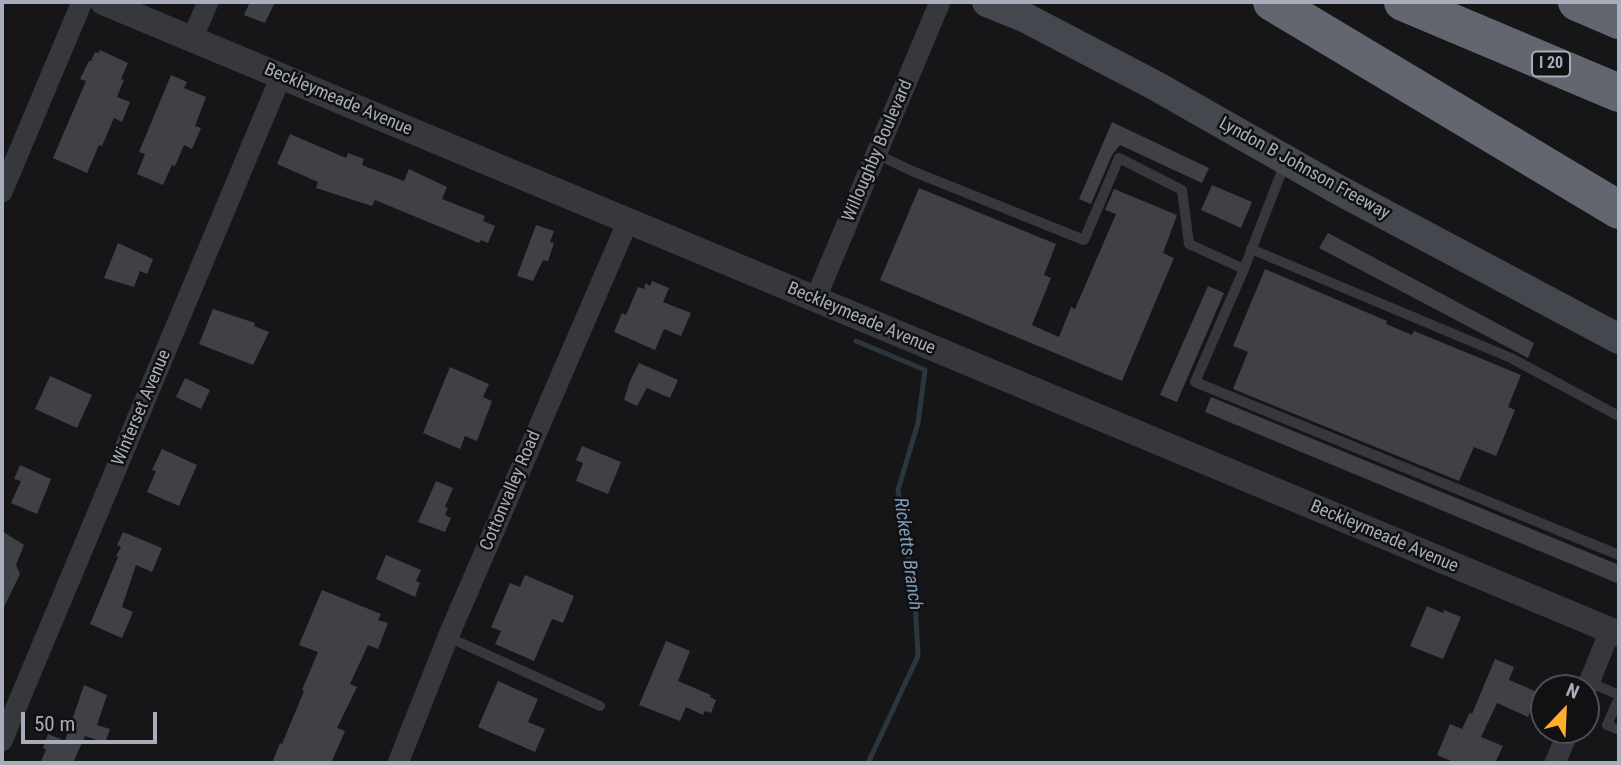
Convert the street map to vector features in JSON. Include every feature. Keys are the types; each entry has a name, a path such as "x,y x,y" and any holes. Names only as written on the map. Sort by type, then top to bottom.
{"highway":[{"path":"1272,2 1619,210"},
{"name":"I 20","path":"1403,2 1619,93"},
{"path":"1577,2 1619,20"},
{"path":"1483,36 1619,109"}],"main road":[{"name":"Lyndon B Johnson Freeway","path":"987,2 1024,17 1156,86 1286,160 1619,339"}],"street":[{"path":"2,192 82,2"},
{"name":"Beckleymeade Avenue","path":"103,2 1615,633"},
{"path":"192,39 208,2"},
{"name":"Willoughby Boulevard","path":"815,300 940,2"},
{"name":"Winterset Avenue","path":"2,741 281,76"},
{"name":"Cottonvalley Road","path":"398,763 448,637 628,222"},
{"path":"1594,674 1615,633"},
{"path":"1555,763 1563,744"}],"lane":[{"path":"876,154 1084,240 1119,158 1182,190 1189,244 1244,269"},
{"path":"1286,160 1244,269 1195,382 1619,555"},
{"path":"1251,249 1511,358 1619,416"},
{"path":"448,637 600,706"},
{"path":"1600,690 1619,696 1608,725 1619,730"}],"building":[{"path":"250,2 275,2 265,23 244,15"},
{"path":"100,50 128,63 117,97 130,102 122,122 114,118 87,173 53,158 86,81 80,79 95,52"},
{"path":"171,75 187,82 184,88 206,97 195,126 201,128 192,149 184,145 163,185 137,174 145,154 139,152"},
{"path":"1112,122 1209,168 1202,183 1120,145 1112,155 1091,204 1079,199"},
{"path":"290,134 346,158 348,153 364,159 362,165 404,181 409,169 447,187 442,199 485,216 483,221 495,226 488,243 481,240 479,243 375,200 372,206 316,188 318,182 277,164"},
{"path":"1212,185 1252,202 1241,228 1201,210"},
{"path":"919,188 1056,244 1044,275 1051,278 1032,325 1059,337 1071,307 1075,309 1116,214 1105,210 1114,189 1177,215 1163,253 1174,258 1122,381 880,280"},
{"path":"536,225 554,231 550,242 554,243 548,261 543,260 533,281 517,276"},
{"path":"1328,233 1534,343 1528,358 1319,248"},
{"path":"118,243 153,259 147,274 140,271 134,287 104,278"},
{"path":"1265,269 1387,321 1386,324 1412,335 1414,331 1521,375 1508,407 1515,410 1496,456 1474,447 1459,481 1233,389 1248,352 1233,346"},
{"path":"652,281 669,288 663,302 691,313 681,336 664,329 655,350 614,332 622,313 626,315 638,287 644,289 646,283 650,286"},
{"path":"1208,286 1224,293 1177,402 1160,395"},
{"path":"213,309 255,323 254,326 269,332 253,365 199,344"},
{"path":"639,363 678,380 670,398 647,388 637,406 624,400"},
{"path":"450,367 489,384 483,397 492,401 477,441 465,436 460,449 423,433"},
{"path":"50,376 92,395 77,428 35,409"},
{"path":"185,378 210,390 201,409 176,397"},
{"path":"1211,397 1619,565 1619,584 1205,412"},
{"path":"582,446 621,462 608,494 576,481 583,463 576,460"},
{"path":"162,449 197,465 179,506 147,492 156,471 152,470"},
{"path":"20,465 51,479 37,514 11,503 21,481 14,479"},
{"path":"436,481 453,488 445,507 448,508 445,515 451,518 445,532 418,522"},
{"path":"2,531 24,545 16,565 20,574 2,611"},
{"path":"123,532 162,548 152,572 136,565 122,607 133,612 122,638 90,624 118,557 116,556 121,547 117,545"},
{"path":"386,555 421,570 416,581 420,583 415,597 376,579"},
{"path":"525,575 574,596 563,623 552,619 534,661 495,644 501,631 491,627 510,583 520,587"},
{"path":"322,590 381,614 378,620 388,623 378,649 368,645 350,684 357,687 337,728 345,731 331,763 272,763 318,652 299,645"},
{"path":"1427,606 1461,617 1443,659 1410,646"},
{"path":"666,641 690,651 678,681 711,695 710,697 716,700 711,713 705,711 703,715 686,707 680,721 639,705"},
{"path":"1495,659 1514,667 1509,680 1530,689 1528,717 1497,703 1481,737 1503,746 1495,763 1456,763 1437,755 1450,724 1462,729 1470,712 1472,714"},
{"path":"498,681 538,699 528,722 545,729 535,752 478,727"},
{"path":"84,685 107,695 97,725 110,729 105,743 85,736 73,763 40,763 46,750 43,748 48,734 65,741"}],"waterway":[{"name":"Ricketts Branch","path":"856,341 925,370 918,423 898,490 915,600 918,656 868,763"}]}
